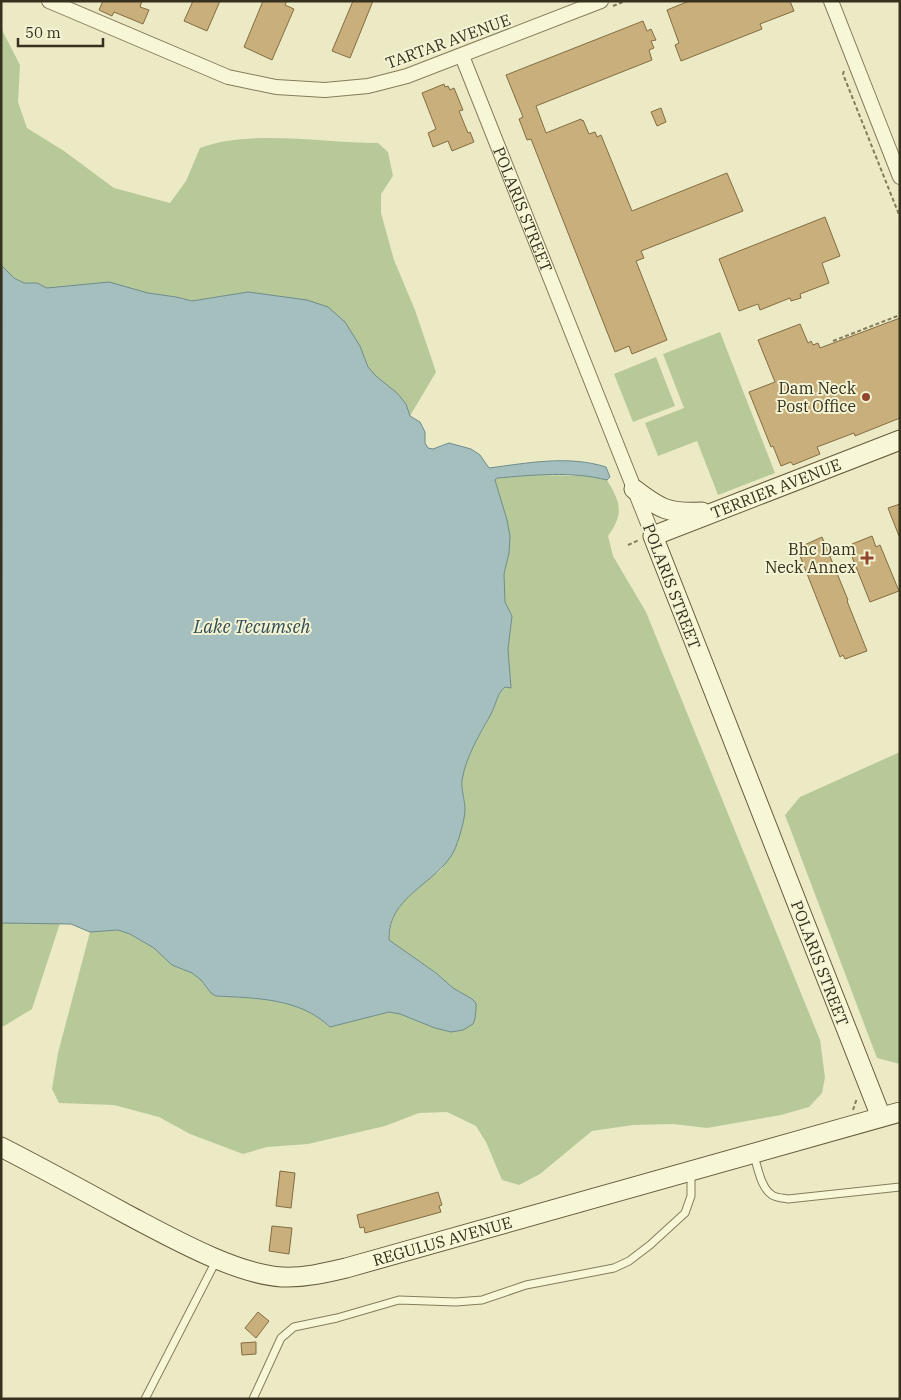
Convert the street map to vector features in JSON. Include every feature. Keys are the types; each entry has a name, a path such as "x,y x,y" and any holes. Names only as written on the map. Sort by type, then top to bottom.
{"street":[{"name":"TARTAR AVENUE","path":"49,1 210,71 228,77 271,86 305,90 368,86 407,76 604,5"},
{"path":"831,1 900,177"},
{"name":"POLARIS STREET","path":"462,56 634,489 648,538 881,1117"},
{"name":"TERRIER AVENUE","path":"648,538 900,440"},
{"path":"634,489 665,510 684,513 718,511"},
{"name":"REGULUS AVENUE","path":"1,1146 158,1230 217,1258 268,1275 282,1277 308,1276 346,1268 900,1112"}],"lane":[{"path":"753,1153 764,1185 772,1195 778,1198 788,1199 900,1187"},
{"path":"254,1399 281,1338 294,1327 338,1318 398,1300 456,1302 482,1300 526,1285 614,1268 629,1261 650,1245 685,1213 691,1196 691,1170"},
{"path":"145,1399 217,1258"}],"path":[{"path":"604,5 625,1"},
{"path":"845,68 843,74 900,216"},
{"path":"833,341 900,315"},
{"path":"628,545 648,538"},
{"path":"853,1112 858,1097"}],"green space":[{"path":"1,28 20,65 18,102 27,128 64,151 114,188 170,203 186,181 200,148 220,142 242,139 288,138 378,143 388,152 393,176 381,194 381,213 394,260 415,310 436,372 410,416 402,400 374,375 369,368 360,346 248,292 192,301 148,293 47,288 38,284 20,282 1,267"},
{"path":"720,332 775,473 718,495 697,441 658,456 645,423 684,408 663,354"},
{"path":"656,357 675,406 633,422 614,374"},
{"path":"533,475 592,476 607,480 615,495 619,508 617,521 608,536 613,556 646,612 820,1040 825,1077 822,1093 809,1107 781,1115 707,1128 673,1124 633,1125 592,1131 540,1174 519,1185 502,1180 486,1142 476,1126 447,1112 419,1113 385,1126 308,1144 267,1147 243,1154 190,1134 159,1117 114,1105 59,1103 52,1089 58,1053 90,932 118,930 130,934 154,948 172,965 192,973 216,996 261,999 291,1005 318,1017 330,1027 389,1012 400,1014 472,999 453,988 436,973 389,940 390,930 392,921 401,905 421,884 440,870 445,863 465,810 462,780 467,761 501,692 505,687 511,688 508,649 512,616 505,602 504,574 509,553 507,520 494,480 496,478"},
{"path":"900,752 900,1064 877,1058 785,815 800,797"},
{"path":"1,923 60,923 32,1009 4,1026 1,1026"}],"water":[{"name":"Lake Tecumseh","path":"2,266 14,278 24,283 37,283 47,288 109,282 148,293 192,301 248,292 307,300 328,307 345,322 360,346 368,367 398,394 406,404 410,416 420,422 425,432 425,443 428,448 433,449 449,443 471,449 480,455 489,468 548,461 577,461 606,467 610,477 607,480 580,475 552,474 497,478 495,480 510,536 509,553 504,574 505,602 512,616 508,649 511,688 505,687 500,692 493,711 467,762 462,780 465,814 454,851 436,873 404,901 396,912 391,925 389,940 476,1003 473,1024 463,1030 451,1032 389,1012 330,1027 318,1017 291,1005 261,999 216,996 192,973 172,965 154,948 130,934 118,930 90,932 71,924 1,923"}],"building":[{"path":"103,1 142,1 140,7 149,10 143,24 114,12 112,16 99,10"},
{"path":"193,1 220,1 207,31 184,21"},
{"path":"263,1 287,1 285,5 294,9 272,60 244,47"},
{"path":"353,1 373,1 350,58 332,51"},
{"path":"689,1 790,1 794,11 760,24 762,29 681,61 675,45 679,43 667,10"},
{"path":"643,21 647,31 651,29 656,40 651,41 654,48 649,50 652,60 536,106 546,133 581,119 589,134 595,132 597,137 601,135 632,211 727,173 743,211 641,251 644,258 636,261 667,340 632,354 629,346 615,352 531,139 527,140 519,119 523,117 506,75"},
{"path":"444,84 450,90 454,88 463,110 459,111 474,142 452,151 448,141 433,147 428,133 436,129 422,93"},
{"path":"661,108 666,122 657,126 651,112"},
{"path":"825,217 840,256 822,263 829,283 800,294 801,298 791,301 790,298 760,310 758,304 739,311 719,259"},
{"path":"900,318 900,418 855,436 854,433 817,447 820,454 793,465 791,462 781,466 773,446 771,447 749,392 775,382 758,340 800,324 808,343 811,341 813,345 818,343 820,348"},
{"path":"900,504 900,536 899,536 888,508"},
{"path":"872,536 876,547 880,545 899,591 870,602 852,557 856,555 852,544"},
{"path":"822,537 867,651 845,659 843,655 840,657 798,551 801,550 800,547"},
{"path":"280,1171 295,1173 291,1208 276,1206"},
{"path":"438,1192 442,1205 439,1206 441,1212 365,1233 364,1227 360,1228 357,1215"},
{"path":"272,1226 292,1228 289,1254 269,1251"},
{"path":"258,1312 269,1321 256,1338 245,1328"},
{"path":"256,1342 256,1354 242,1355 241,1343"}],"place":[{"name":"Dam Neck Post Office","path":"866,397"},
{"name":"Bhc Dam Neck Annex","path":"867,558"}]}
